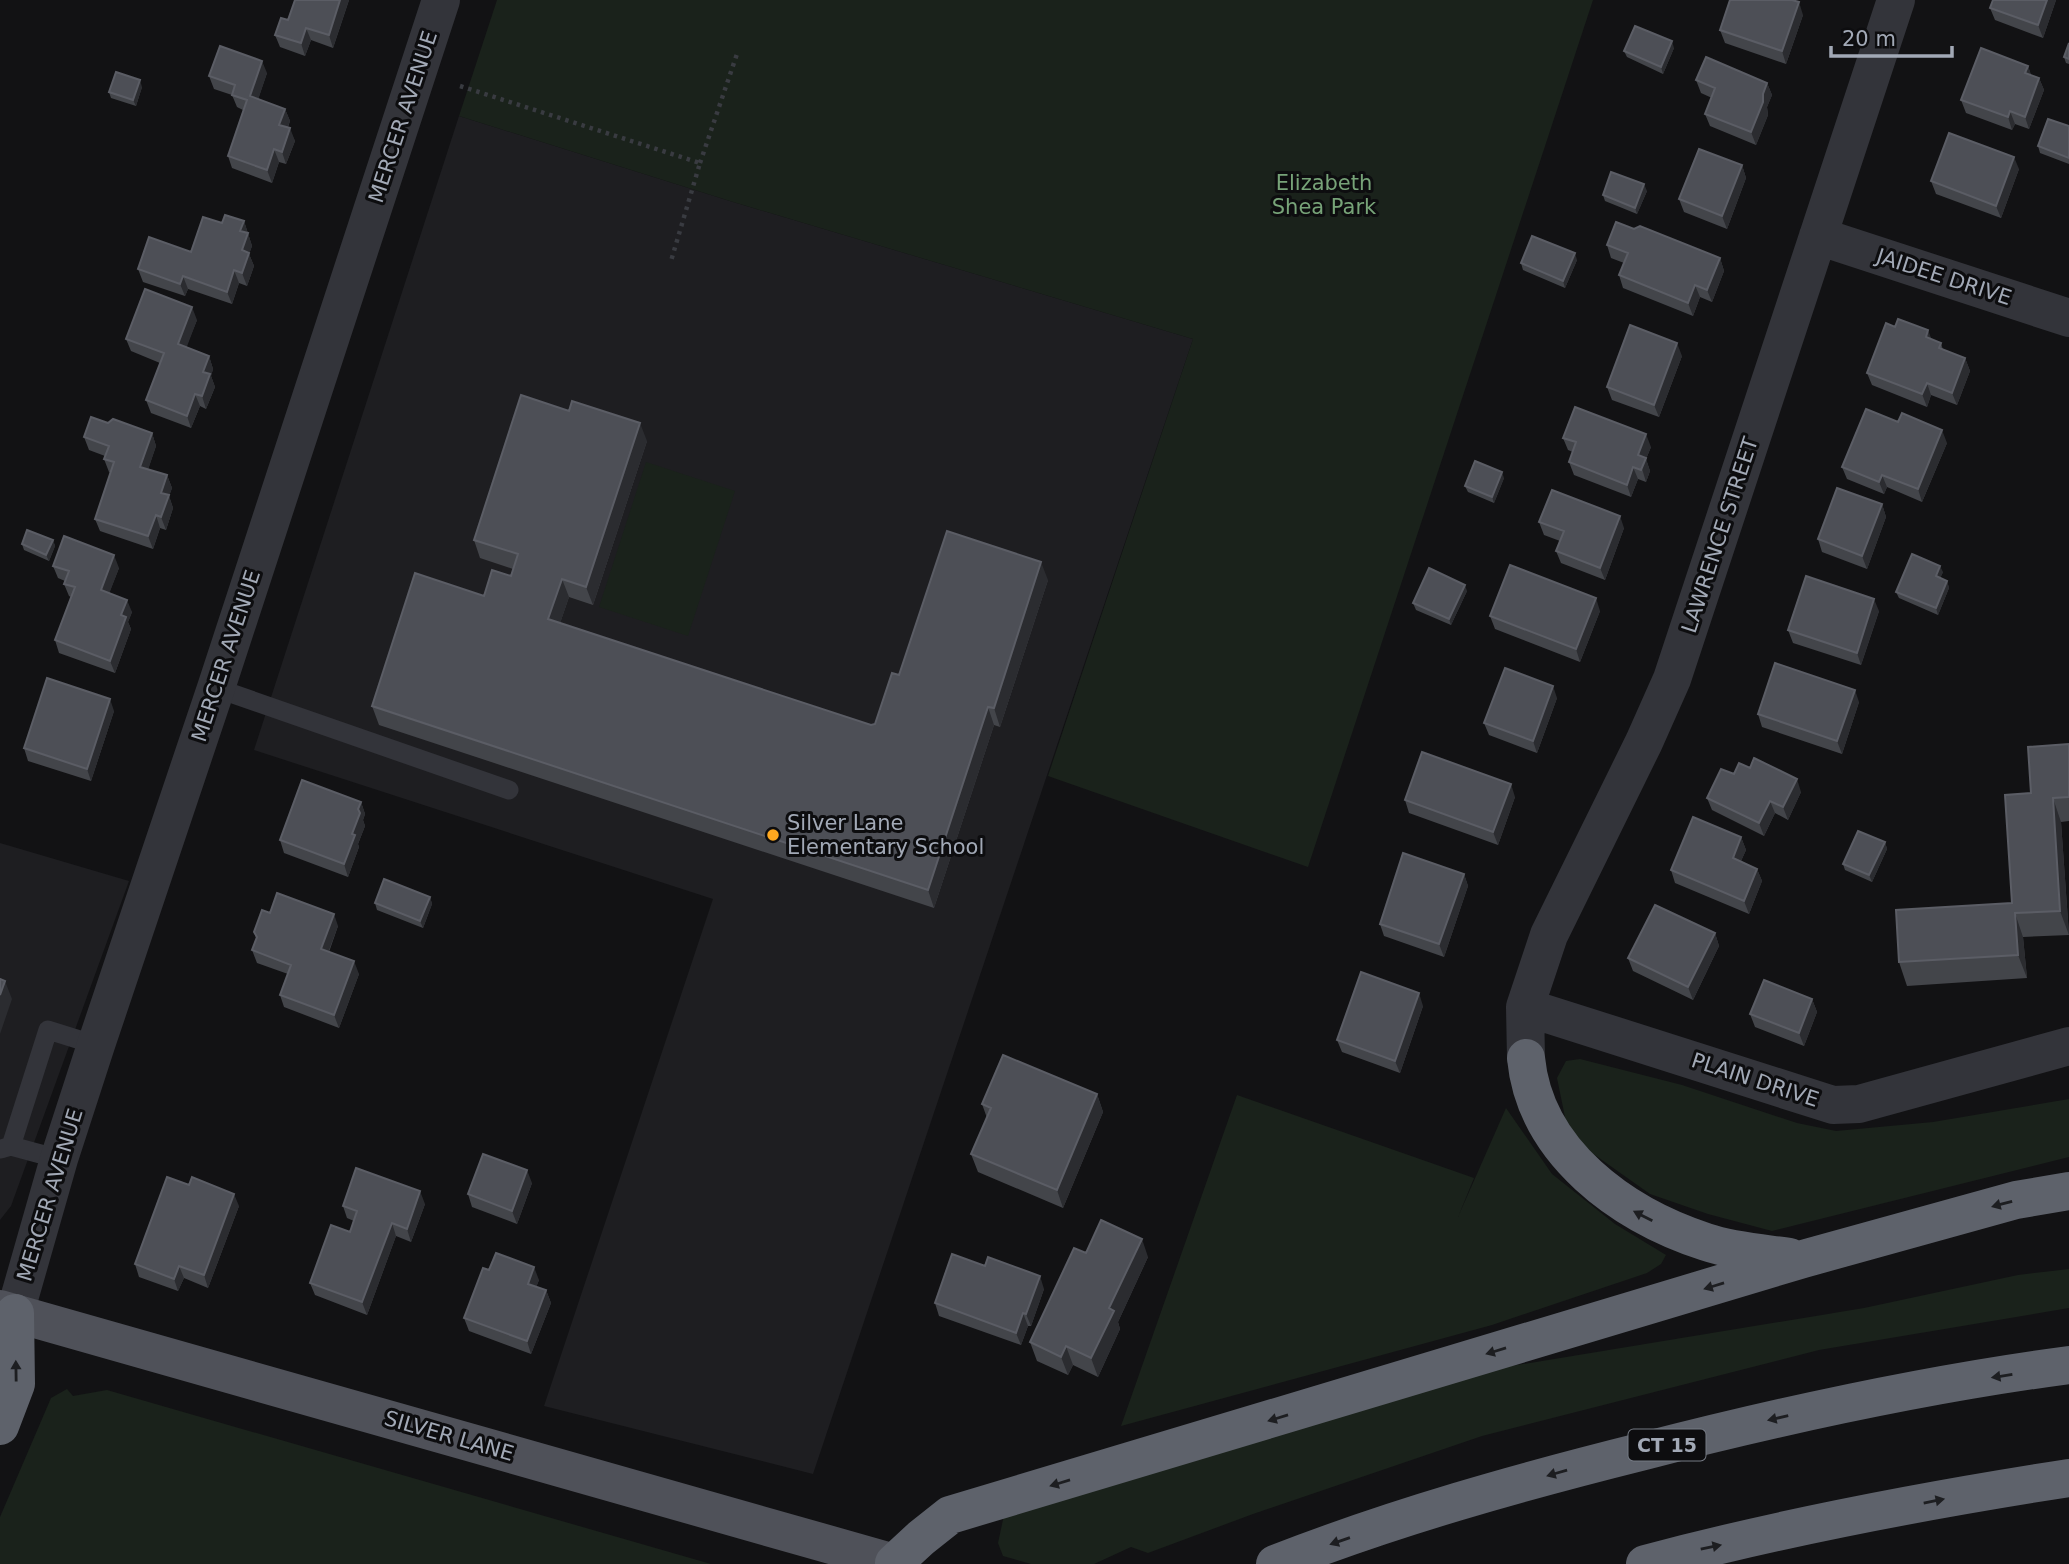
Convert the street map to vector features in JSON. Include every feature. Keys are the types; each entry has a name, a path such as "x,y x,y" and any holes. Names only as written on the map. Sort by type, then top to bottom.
{"highway":[{"path":"1526,1058 1536,1101 1553,1134 1578,1167 1612,1196 1650,1219 1707,1242 1803,1259"},
{"path":"896,1563 950,1515 1803,1259 2016,1200 2069,1191"},
{"path":"0,1426 16,1384 5,1318"},
{"name":"CT 15","path":"1275,1564 1488,1493 1699,1437 1920,1389 2069,1365"},
{"path":"1645,1564 1841,1519 1968,1494 2069,1478"}],"main road":[{"name":"SILVER LANE","path":"5,1318 896,1563"}],"street":[{"name":"MERCER AVENUE","path":"5,1318 216,688 441,0"},
{"name":"LAWRENCE STREET","path":"1526,1058 1525,1007 1549,935 1672,679 1896,0"},
{"name":"JAIDEE DRIVE","path":"1818,236 2069,318"},
{"name":"PLAIN DRIVE","path":"1525,1007 1833,1105 1859,1104 2069,1046"}],"lane":[{"path":"216,688 509,790"},
{"path":"59,1159 5,1147 48,1030 96,1045"}],"path":[{"path":"671,261 700,163 738,51"},
{"path":"460,86 700,163"}],"shaded area":[{"name":"Silver Lane Elementary School","path":"459,116 730,201 1193,339 813,1474 544,1406 713,899 254,750"},
{"path":"0,843 129,881 11,1206 0,1220"}],"green space":[{"name":"Elizabeth Shea Park","path":"497,0 1593,0 1308,867 1048,776 1193,339 730,201 459,116"},
{"path":"646,462 735,491 688,636 599,607"},
{"path":"1580,1059 1682,1085 1797,1123 1836,1131 1933,1122 2069,1099 2069,1157 1772,1231 1708,1214 1650,1194 1585,1148 1566,1122 1557,1078 1566,1061"},
{"path":"1237,1095 1474,1178 1458,1217 1506,1108 1552,1174 1615,1224 1666,1255 1661,1264 1647,1273 1492,1325 1121,1426"},
{"path":"2069,1269 2069,1308 1819,1350 1482,1436 1148,1553 1131,1547 1094,1564 1031,1564 1003,1556 998,1543 1004,1515 1505,1367 1864,1308 2018,1275"},
{"path":"67,1389 73,1396 107,1390 711,1564 0,1564 0,1517 51,1398"}],"building":[{"path":"295,0 340,0 329,35 306,28 301,43 275,35 281,18 288,20"},
{"path":"1730,0 1799,2 1782,51 1720,30"},
{"path":"1993,0 2047,0 2038,25 1990,8"},
{"path":"1635,26 1672,41 1661,67 1624,51"},
{"path":"2069,43 2069,59 2064,57"},
{"path":"220,46 262,61 250,96 285,109 279,125 290,128 282,152 274,149 267,170 228,156 247,100 232,95 235,85 209,76"},
{"path":"1981,48 2028,66 2025,73 2039,78 2025,117 2010,111 2008,117 1961,100"},
{"path":"1706,57 1767,83 1751,132 1705,114 1715,88 1696,80"},
{"path":"116,72 140,80 133,100 109,92"},
{"path":"2048,119 2069,126 2069,158 2038,146"},
{"path":"1949,133 2014,157 1996,206 1931,181"},
{"path":"1699,149 1742,165 1722,216 1679,199"},
{"path":"1611,172 1644,184 1635,208 1603,195"},
{"path":"225,215 244,221 240,231 248,233 242,250 249,253 242,273 234,270 227,292 183,276 180,284 138,269 149,237 191,252 203,217 222,223"},
{"path":"1616,222 1634,229 1640,226 1720,258 1707,290 1695,285 1688,303 1619,275 1628,253 1607,245"},
{"path":"1532,236 1575,253 1563,281 1521,263"},
{"path":"145,289 192,307 178,344 209,356 203,372 210,374 202,396 195,394 187,416 146,400 164,353 126,339"},
{"path":"1898,319 1928,330 1926,337 1941,343 1939,348 1965,358 1952,393 1927,383 1922,394 1867,373 1886,323 1895,327"},
{"path":"1630,325 1677,343 1654,405 1607,387"},
{"path":"521,395 569,411 572,401 640,423 586,587 562,579 548,619 871,725 875,724 892,673 899,675 947,531 1041,562 994,708 988,707 928,890 372,706 415,573 484,596 492,570 511,576 518,554 474,540"},
{"path":"1575,407 1646,434 1638,455 1646,458 1641,470 1633,467 1627,485 1569,462 1576,442 1563,438"},
{"path":"1866,409 1898,422 1902,413 1942,430 1918,489 1882,475 1879,482 1842,467"},
{"path":"91,417 108,423 113,419 152,433 140,467 167,475 161,493 169,495 161,517 156,515 148,536 95,519 114,462 104,459 109,446 84,437"},
{"path":"1475,461 1502,472 1492,497 1465,486"},
{"path":"1837,488 1882,504 1862,556 1818,539"},
{"path":"1552,490 1620,516 1600,568 1556,551 1564,531 1539,522"},
{"path":"27,530 53,540 46,555 22,544"},
{"path":"64,536 114,555 101,590 127,600 121,615 126,617 110,661 55,640 75,587 64,584 69,571 53,566"},
{"path":"1912,554 1940,566 1936,576 1947,581 1936,608 1896,592"},
{"path":"1510,565 1596,598 1576,649 1490,616"},
{"path":"1429,568 1465,585 1449,619 1413,603"},
{"path":"1806,576 1874,599 1857,653 1788,630"},
{"path":"1775,663 1855,690 1837,741 1758,714"},
{"path":"1505,668 1553,686 1533,741 1484,723"},
{"path":"47,678 110,699 87,769 24,748"},
{"path":"2069,744 2069,797 2053,798 2060,911 2015,913 2018,955 1899,962 1896,910 2012,903 2005,795 2031,793 2028,747"},
{"path":"1422,752 1511,784 1493,832 1405,800"},
{"path":"1754,758 1797,779 1783,807 1770,801 1759,823 1707,798 1721,769 1734,774 1739,763 1750,768"},
{"path":"302,780 361,802 352,834 355,835 344,864 280,840"},
{"path":"1693,817 1741,837 1733,858 1757,869 1744,901 1671,870"},
{"path":"1858,831 1885,842 1869,875 1843,864"},
{"path":"1403,853 1464,874 1439,944 1380,924"},
{"path":"384,879 430,897 420,921 375,903"},
{"path":"277,893 334,914 321,949 354,961 334,1015 280,995 291,965 252,950 257,937 254,932 262,910 270,913"},
{"path":"1655,905 1715,933 1688,987 1628,958"},
{"path":"1361,972 1419,993 1395,1061 1337,1040"},
{"path":"0,979 5,981 0,995"},
{"path":"1764,980 1812,999 1799,1033 1750,1014"},
{"path":"1003,1055 1097,1094 1057,1190 971,1154 991,1108 982,1104"},
{"path":"483,1154 527,1170 512,1211 468,1194"},
{"path":"356,1168 420,1191 407,1229 392,1223 362,1302 310,1283 331,1225 350,1232 357,1211 343,1206"},
{"path":"167,1177 189,1185 192,1177 234,1194 204,1275 179,1266 174,1279 135,1264"},
{"path":"1101,1220 1142,1239 1109,1308 1114,1311 1091,1358 1066,1346 1061,1357 1030,1342 1074,1248 1086,1253"},
{"path":"496,1253 534,1267 528,1284 546,1290 527,1341 464,1318 483,1268 489,1270"},
{"path":"952,1254 985,1266 988,1257 1040,1276 1016,1333 935,1303"}],"place":[{"name":"Silver Lane Elementary School","path":"773,835"}]}
